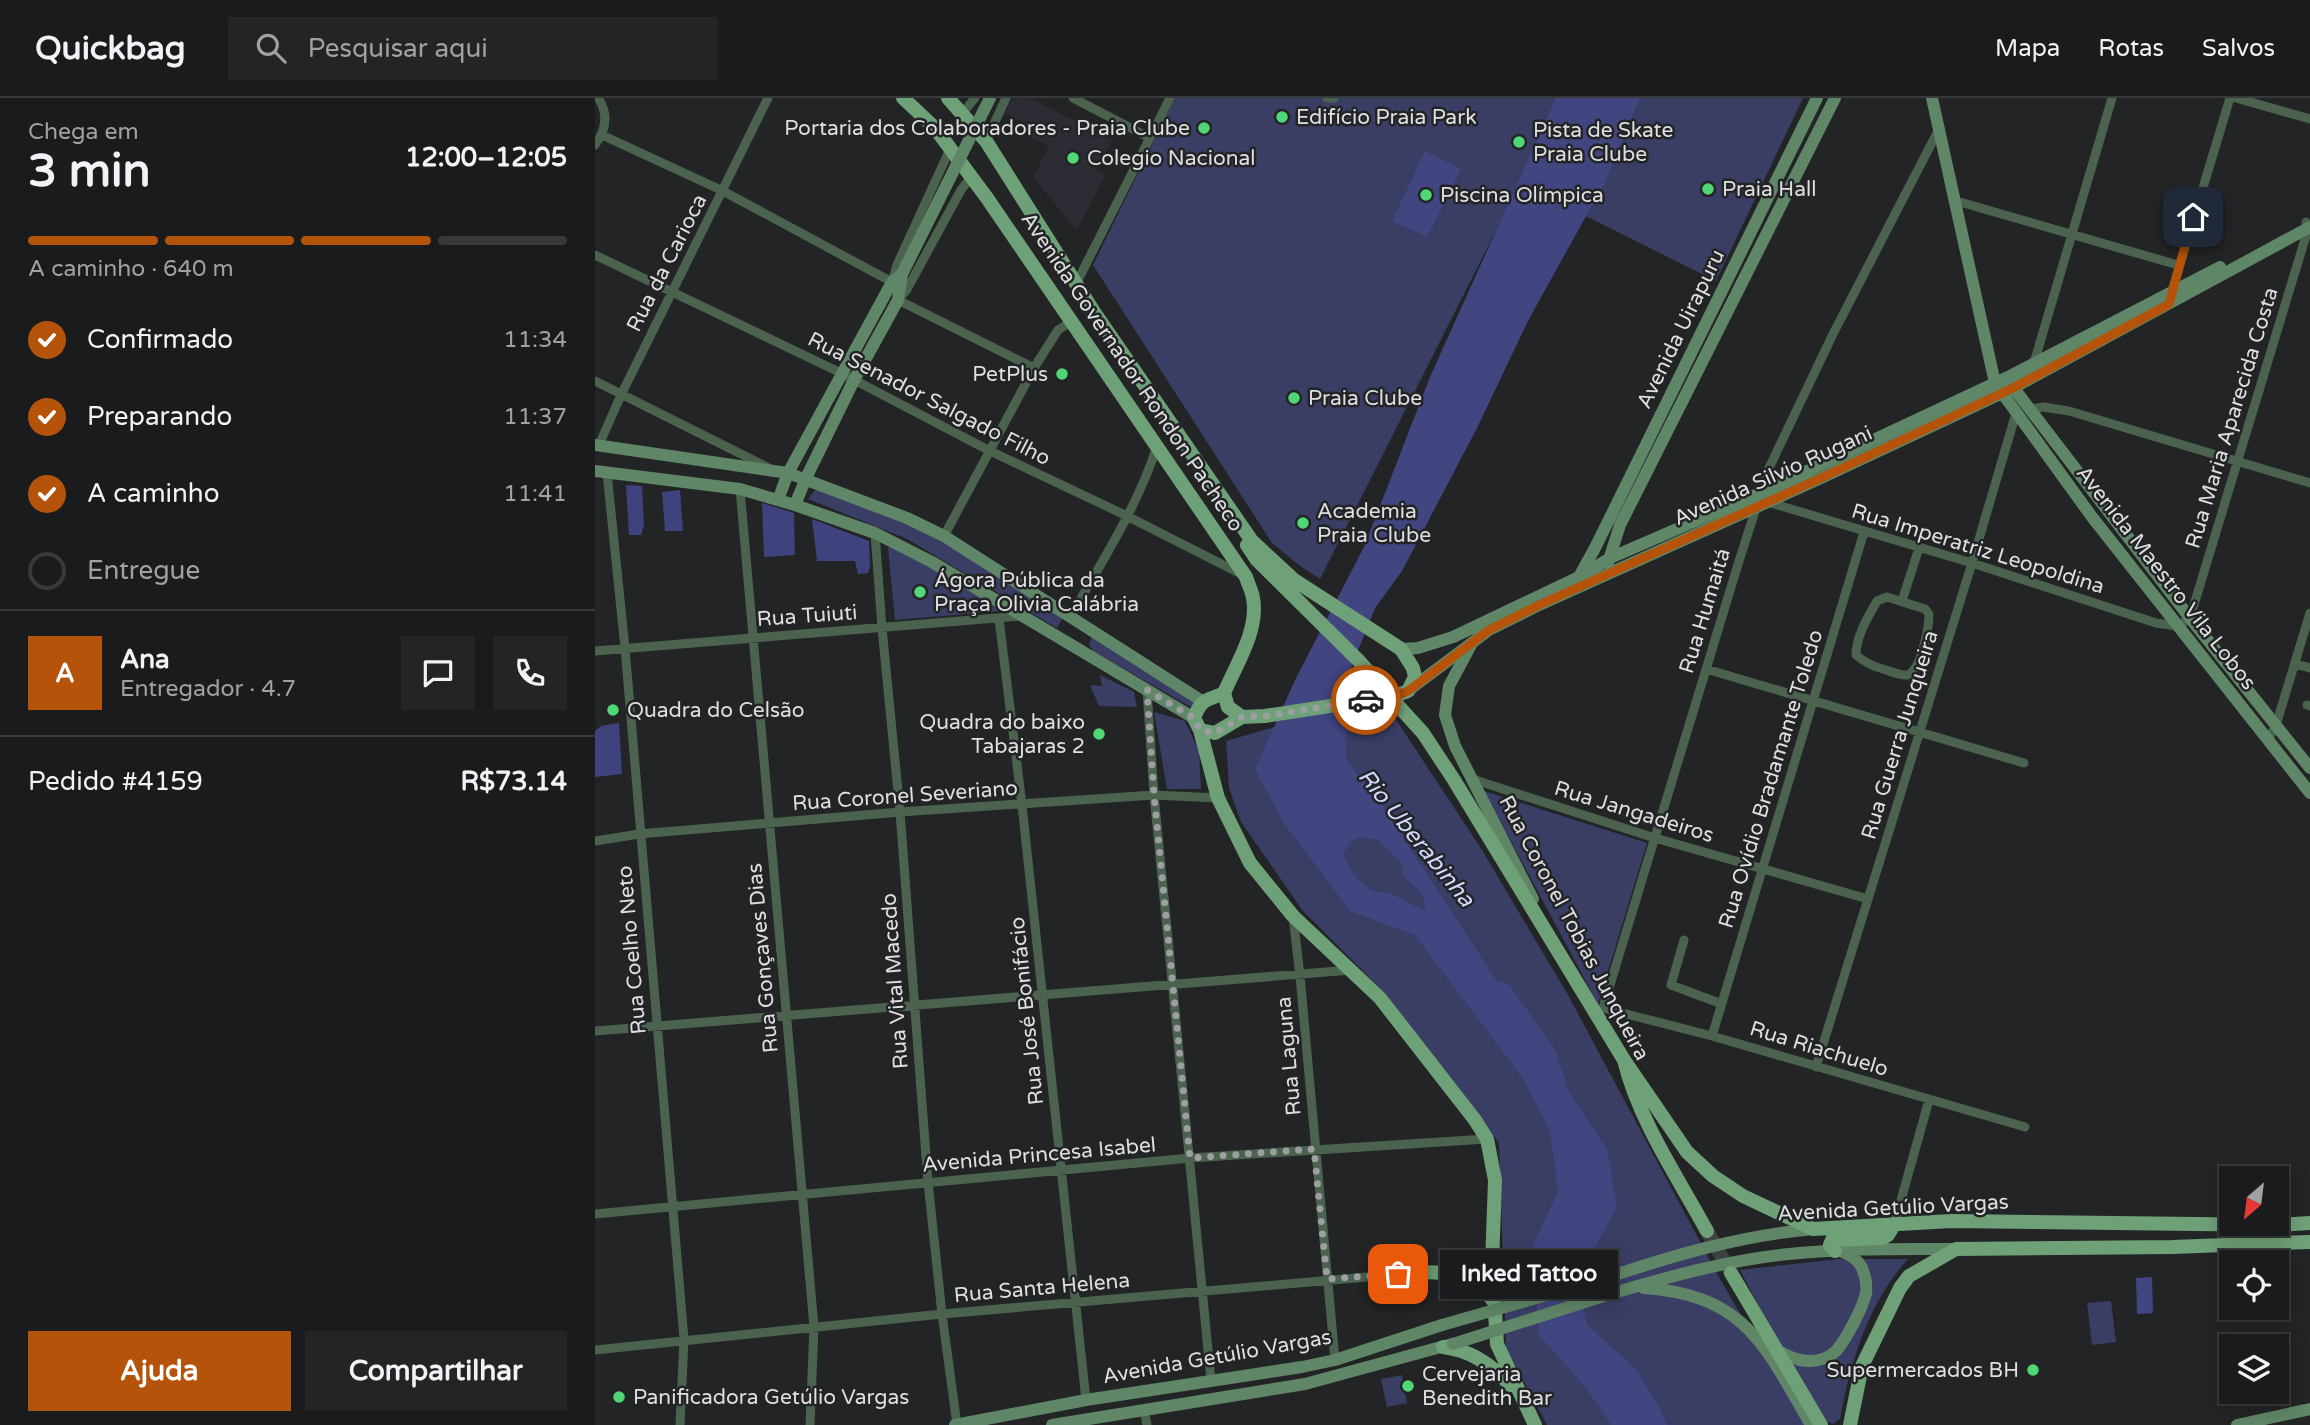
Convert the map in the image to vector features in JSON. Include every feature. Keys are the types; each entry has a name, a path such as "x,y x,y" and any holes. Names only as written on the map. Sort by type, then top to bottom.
{"main road":[{"name":"Avenida Governador Rondon Pacheco","path":"903,98 935,128 971,177 1246,577 1254,599 1253,617 1248,638 1224,693"},
{"name":"Avenida Governador Rondon Pacheco","path":"948,98 986,141 1076,284 1252,541 1294,580 1401,649"},
{"path":"1228,507 1233,525 1257,560 1358,660 1423,733 1570,971"},
{"path":"1401,649 1413,668 1415,677 1408,691"},
{"name":"Avenida Silvio Rugani","path":"1242,717 1265,716 1395,696 1408,691"},
{"path":"1197,724 1215,733 1242,717 1228,707 1224,693 1202,701 1197,724 1218,799 1250,863 1293,916 1380,998 1487,1139 1495,1180 1492,1264 1497,1344 1535,1425"},
{"name":"Rua Coronel Tobias Junqueira","path":"1570,971 1599,1011 1624,1060 1632,1089 1643,1113 1707,1231"},
{"path":"1624,1060 1687,1152 1713,1176 1743,1196 1813,1229"},
{"name":"Avenida Getúlio Vargas","path":"1813,1229 1951,1222 2278,1226 2310,1223"},
{"path":"2172,1247 2178,1239 2182,1224"},
{"path":"1837,1251 1830,1245 1832,1240 1883,1238 1894,1225"},
{"name":"Avenida Getúlio Vargas","path":"1956,1249 2309,1243"},
{"path":"1850,1425 1862,1366 1900,1288 1909,1276 1956,1249"},
{"path":"1422,1272 1469,1274 1494,1302"},
{"path":"1731,1273 1821,1425"},
{"path":"1448,1345 1497,1371 1528,1410"}],"street":[{"path":"595,145 605,124 605,113 599,98"},
{"name":"Rua da Carioca","path":"597,445 768,98"},
{"path":"963,114 975,98"},
{"path":"778,500 788,473 841,373 897,278 990,98 998,102 1005,98"},
{"path":"986,141 1005,98"},
{"path":"1073,98 1150,138"},
{"path":"1076,284 1170,98"},
{"path":"1327,98 1334,98"},
{"name":"Avenida Uirapuru","path":"1579,577 1817,98"},
{"name":"Avenida Uirapuru","path":"1599,579 1610,558 1620,525 1835,98"},
{"path":"1932,98 1954,200 2004,386 2030,409 2190,618 2310,768"},
{"path":"2034,363 2112,98"},
{"path":"2170,298 2230,98"},
{"path":"2236,98 2310,119"},
{"name":"Rua Humaitá","path":"1599,1011 1760,500 1780,445 1939,129"},
{"path":"602,135 723,191 897,278"},
{"path":"898,300 897,265 950,149"},
{"path":"795,505 854,380 971,177"},
{"path":"928,200 937,193 946,194 951,198 950,210"},
{"path":"1954,200 2178,265"},
{"name":"Avenida Silvio Rugani","path":"1408,691 1474,640 1539,605 2004,386 2309,224"},
{"name":"Rua Maria Aparecida Costa","path":"2190,618 2309,224"},
{"name":"Rua Senador Salgado Filho","path":"595,255 841,373 1246,577"},
{"path":"1723,286 1736,293"},
{"name":"Avenida Silvio Rugani","path":"2004,386 2034,363 2170,298"},
{"path":"898,300 1034,368"},
{"path":"944,536 1034,368 1058,330 1071,322"},
{"path":"595,382 772,469"},
{"name":"Avenida Maestro Vila Lobos","path":"2004,386 2016,413 2092,517 2310,793"},
{"path":"2030,409 2043,407 2069,411 2310,483"},
{"name":"Rua Guerra Junqueira","path":"1815,1067 2016,413"},
{"path":"597,445 772,469 806,478 907,518 944,536 1202,701"},
{"path":"1062,638 1127,516 1150,467 1157,445"},
{"path":"601,472 740,489 875,533 932,562 1062,638 1197,724"},
{"name":"Rua Coelho Neto","path":"601,472 625,648 684,1339 680,1425"},
{"name":"Rua Gonçaves Dias","path":"740,489 814,1327 810,1425"},
{"name":"Avenida Silvio Rugani","path":"1401,649 1426,646 1453,637 1579,577 1610,558 1760,500"},
{"name":"Rua Imperatriz Leopoldina","path":"1760,500 1972,563 2156,623 2178,626"},
{"name":"Rua Ovídio Bradamante Toledo","path":"1712,1036 1864,532"},
{"name":"Rua Vital Macedo","path":"875,533 900,813 928,1182 956,1425"},
{"path":"1902,601 1919,548"},
{"path":"1887,597 1902,601 1930,614 1929,627 1915,670 1903,675 1864,662 1856,655 1856,646 1862,630 1877,601 1887,597"},
{"path":"2268,740 2277,725 2310,613"},
{"name":"Rua Tuiuti","path":"595,650 1021,616"},
{"path":"2178,626 2190,618"},
{"name":"Rua José Bonifácio","path":"999,619 1022,805 1086,1400"},
{"name":"Rua Coronel Tobias Junqueira","path":"1474,640 1449,686 1445,715 1455,746 1570,971"},
{"path":"2295,664 2310,668"},
{"path":"1706,669 2024,763"},
{"path":"1147,690 1154,795 1211,1381"},
{"name":"Rua Jangadeiros","path":"1472,779 1655,838 1868,899"},
{"name":"Rua Coronel Severiano","path":"595,841 639,834 1154,795 1218,799"},
{"name":"Rua Laguna","path":"1293,916 1335,1360"},
{"path":"1684,940 1671,985 1722,1004"},
{"path":"595,1031 1351,970"},
{"name":"Rua Riachuelo","path":"1599,1011 1712,1036 2025,1128"},
{"path":"1894,1225 1929,1100"},
{"name":"Avenida Princesa Isabel","path":"595,1214 1190,1158 1487,1139"},
{"name":"Avenida Getúlio Vargas","path":"956,1425 1001,1420 1086,1400 1335,1360 1442,1325 1713,1245 1813,1229"},
{"name":"Avenida Getúlio Vargas","path":"1052,1425 1305,1384 1448,1345 1609,1294 1724,1264 1788,1254 1956,1249"},
{"path":"1775,1349 1794,1359 1813,1361 1828,1357 1847,1334 1866,1292 1866,1277 1860,1263 1837,1251"},
{"name":"Rua Santa Helena","path":"595,1350 942,1314 1492,1264"},
{"path":"1634,1287 1673,1290 1702,1298 1731,1313 1754,1333 1811,1425"},
{"path":"1302,1367 1305,1384"},
{"path":"1144,1409 1147,1425"},
{"path":"2237,1425 2309,1413"}],"shaded area":[{"name":"Colegio Nacional","path":"1013,98 1030,98 1112,140 1097,170 1106,174 1077,230 1033,177 1049,146 1029,136 1032,128 1005,113"},
{"name":"Praia Clube","path":"1175,98 1803,98 1716,281 1520,183 1320,579 1272,543 1093,265"},
{"path":"1556,98 1640,98 1605,182 1529,319 1477,428 1402,571 1375,608 1345,683 1346,760 1380,802 1607,1150 1617,1207 1592,1253 1577,1269 1587,1325 1635,1368 1660,1408 1667,1425 1611,1425 1578,1379 1539,1336 1533,1245 1558,1192 1550,1130 1522,1077 1415,935 1350,911 1283,822 1255,769 1296,678 1364,547 1430,377","holes":["1362,837 1378,840 1403,864 1402,874 1422,894 1426,908 1422,910 1392,894 1371,890 1354,876 1343,854 1351,841"]},
{"name":"Piscina Olímpica","path":"1425,151 1461,169 1427,237 1392,221"},
{"path":"626,485 642,486 644,525 641,535 629,535"},
{"path":"816,489 870,507 931,535 1064,615 1057,628 907,539 808,499"},
{"path":"680,490 683,531 665,531 662,492"},
{"path":"762,503 794,513 795,555 764,557"},
{"path":"812,519 869,541 868,573 858,574 855,561 817,561"},
{"path":"891,546 942,572 1001,611 895,620 888,548"},
{"path":"1092,636 1197,702 1191,707 1093,651 1089,644"},
{"path":"1100,675 1134,692 1137,707 1099,706 1090,685 1102,686"},
{"path":"1387,706 1482,850 1568,995 1720,1279 1805,1425 1547,1425 1506,1348 1499,1143 1386,994 1303,911 1241,822 1229,788 1226,741 1289,723"},
{"path":"1154,712 1185,721 1199,751 1201,789 1167,789"},
{"path":"619,723 622,774 595,777 595,731 601,726"},
{"path":"1484,791 1647,843 1598,1004"},
{"path":"1840,1259 1908,1259 1882,1294 1872,1314 1856,1354 1840,1419 1833,1424 1827,1421 1814,1400 1801,1387 1740,1270"},
{"path":"2152,1277 2153,1313 2137,1314 2136,1278"},
{"path":"2111,1301 2116,1342 2092,1345 2087,1303"},
{"path":"1402,1375 1407,1403 1387,1407 1381,1379"}],"waterway":[{"name":"Rio Uberabinha","path":"1502,991 1547,1055 1557,1085"}],"tunnel":[{"path":"1707,1231 1731,1273"}],"way so far":[{"path":"1366,700 1265,716 1242,717 1215,733 1200,730 1194,718 1147,690 1154,795 1190,1158 1314,1149 1327,1279 1398,1274"}],"place":[{"name":"Edifício Praia Park","path":"1282,117"},
{"name":"Portaria dos Colaboradores - Praia Clube","path":"1204,128"},
{"name":"Pista de Skate Praia Clube","path":"1519,142"},
{"name":"Colegio Nacional","path":"1073,158"},
{"name":"Praia Hall","path":"1708,189"},
{"name":"Piscina Olímpica","path":"1426,195"},
{"name":"PetPlus","path":"1062,374"},
{"name":"Praia Clube","path":"1294,398"},
{"name":"Academia Praia Clube","path":"1303,523"},
{"name":"Ágora Pública da Praça Olivia Calábria","path":"920,592"},
{"name":"Quadra do Celsão","path":"613,710"},
{"name":"Quadra do baixo Tabajaras 2","path":"1099,734"},
{"name":"Inked Tattoo","path":"1398,1274"},
{"name":"Supermercados BH","path":"2033,1370"},
{"name":"Cervejaria Benedith Bar","path":"1408,1386"},
{"name":"Panificadora Getúlio Vargas","path":"619,1397"}],"route":[{"path":"1366,700 1395,696 1408,691 1489,630 2013,388 2169,304 2193,217"}]}
